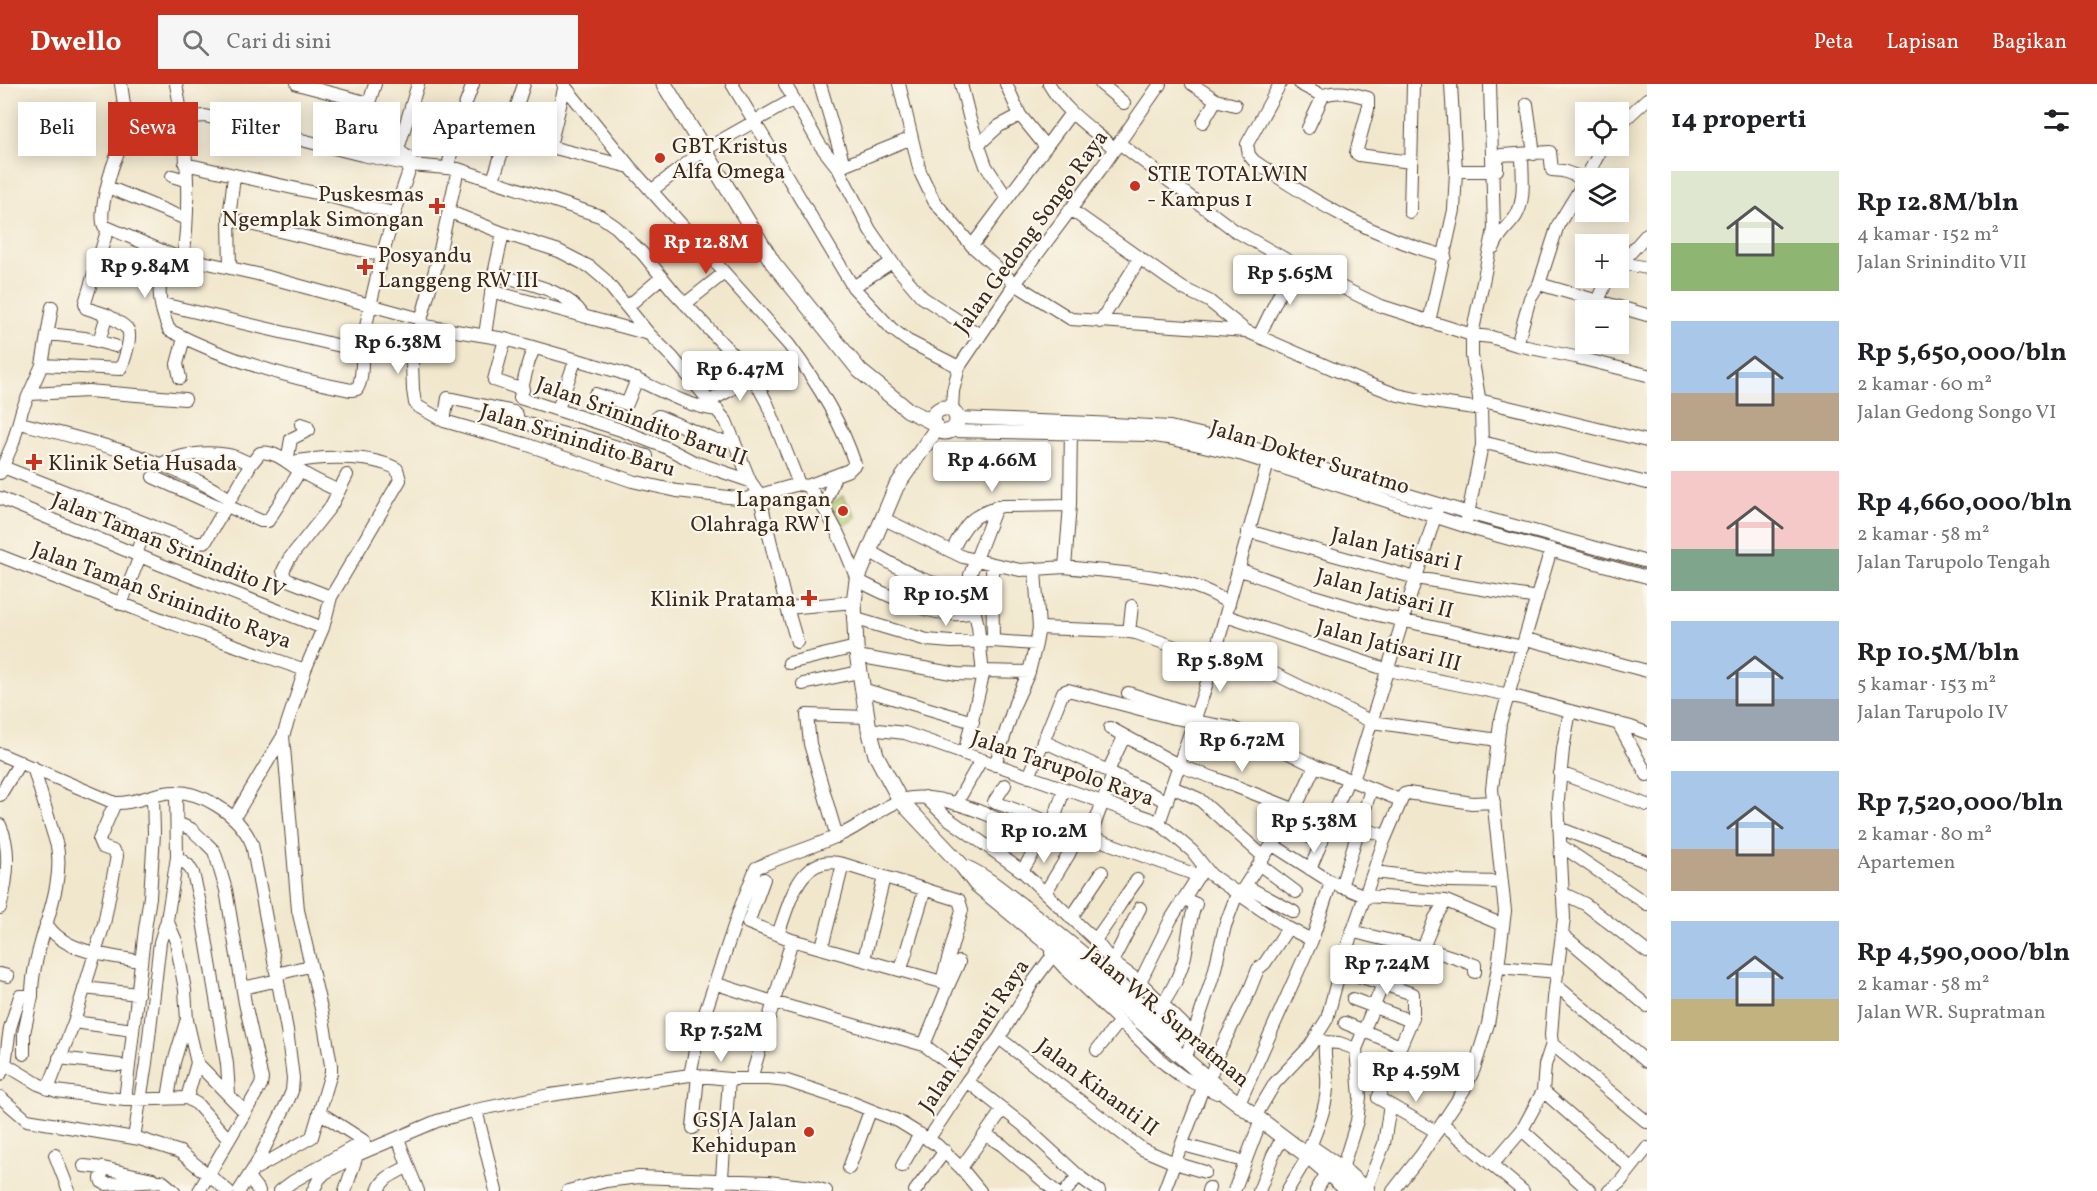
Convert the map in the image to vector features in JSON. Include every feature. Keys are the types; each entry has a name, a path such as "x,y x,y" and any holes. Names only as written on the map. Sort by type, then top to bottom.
{"main road":[{"path":"664,84 773,263 861,371 908,410 946,422"},
{"name":"Jalan WR. Supratman","path":"946,422 896,487 857,580 854,602 856,651 868,723 876,755 900,800 963,867 969,878 1152,1014 1243,1102"},
{"name":"Jalan WR. Supratman","path":"963,867 977,873 1057,932 1152,1014 1243,1102 1335,1171 1366,1190"},
{"name":"Jalan WR. Supratman","path":"1260,1115 1283,1137 1309,1152"},
{"name":"Jalan WR. Supratman","path":"1335,1171 1350,1191"}],"street":[{"path":"121,84 124,102"},
{"path":"176,84 179,102"},
{"path":"297,84 365,102"},
{"path":"369,102 375,84"},
{"path":"184,156 186,219 178,256 163,269 160,279 159,291 169,330 246,363 285,376 357,389 360,384 369,305 381,255 393,213 411,165 410,158 399,151 399,146 418,84"},
{"path":"420,322 450,212 457,127 473,84"},
{"path":"518,102 524,84"},
{"path":"732,84 854,287 892,329 908,341 959,367"},
{"path":"785,84 820,145 841,167"},
{"path":"820,84 841,167 870,230 892,262 922,297 980,335"},
{"path":"898,84 920,172 934,201 972,246 1015,284 1066,318 1246,331 1398,395 1426,401 1480,404 1647,441"},
{"path":"961,84 986,166 1006,198"},
{"path":"1006,84 1020,114 1046,147"},
{"path":"1049,84 1060,102 1071,113 1234,230 1294,264 1378,305 1472,335 1491,337 1647,375"},
{"path":"1101,84 1124,103"},
{"path":"1192,84 1216,100 1234,105"},
{"path":"1280,84 1247,144 1249,155 1297,190 1358,225 1408,246 1445,256"},
{"path":"1300,84 1323,96 1332,93 1368,98 1368,109 1356,150 1359,155 1411,162"},
{"path":"1410,212 1413,84 1418,84"},
{"path":"1429,322 1454,210 1456,171 1451,84"},
{"path":"1464,525 1469,512 1482,445 1480,404 1472,356 1472,335 1494,229 1490,84"},
{"path":"557,116 564,85"},
{"path":"564,85 630,167 724,273 685,304"},
{"name":"Jalan Gedong Songo Raya","path":"946,422 959,367 1015,284 1117,146 1157,85"},
{"path":"1308,128 1323,96"},
{"path":"651,191 704,150 794,99"},
{"path":"1629,116 1647,99"},
{"path":"1203,122 1216,100"},
{"path":"1481,288 1487,277 1495,243 1515,218 1520,207 1528,154 1527,104"},
{"path":"972,246 1071,113"},
{"path":"978,145 999,126 1020,114"},
{"path":"198,117 227,120 321,146 411,165 453,168 600,216 616,227 643,254 685,304 752,375 803,485 824,506 857,580 928,609 953,614 969,614 975,611"},
{"path":"841,167 912,138"},
{"path":"557,148 630,167"},
{"path":"1493,185 1497,178 1498,157 1551,152 1551,168 1575,175"},
{"path":"117,156 108,187 102,224 178,256 369,305 420,322 505,339 637,379 689,405 714,406 730,390 752,375"},
{"path":"493,180 501,156"},
{"path":"185,164 393,213"},
{"path":"1456,171 1492,171"},
{"path":"172,176 185,180"},
{"path":"230,268 230,219 234,176"},
{"path":"108,187 186,219"},
{"path":"1517,345 1530,298 1539,284 1558,225 1575,196"},
{"path":"1070,209 1184,289 1209,301 1246,331"},
{"path":"450,212 503,233 559,251 590,267 604,279 649,334 673,358 726,420 750,481 759,494 797,642"},
{"path":"230,219 381,255"},
{"path":"42,365 120,369 124,363 129,333 126,328 107,315 85,306 108,228"},
{"path":"485,335 503,233"},
{"path":"1629,255 1647,234"},
{"path":"1100,322 1140,258"},
{"path":"854,287 892,262"},
{"path":"1259,336 1294,264"},
{"path":"1629,266 1647,268"},
{"name":"Jalan Srinindito Baru","path":"420,322 412,363 415,403 444,421 525,444 632,481 677,491 745,499 803,485 849,470 854,462 814,379 789,345 724,273"},
{"path":"494,274 549,291 569,300 583,315"},
{"path":"627,308 662,277"},
{"path":"1539,284 1595,300"},
{"path":"491,291 649,334"},
{"path":"162,304 362,351"},
{"path":"52,307 42,365 22,411 20,423 2,470 198,544 206,541 256,456 264,452 288,462 300,471 339,491"},
{"path":"1629,310 1647,315"},
{"path":"99,341 107,315"},
{"path":"48,334 99,341 115,346"},
{"path":"179,336 177,364 180,378"},
{"name":"Jalan Srinindito Baru II","path":"505,339 494,380 558,409 639,437 694,462 750,481"},
{"path":"514,412 534,349"},
{"path":"558,409 575,361"},
{"path":"595,394 627,404 637,379"},
{"path":"30,394 88,392 184,399"},
{"path":"444,421 448,398 514,412 517,415 517,422 568,435 578,435 647,456"},
{"path":"658,416 717,441 734,440"},
{"name":"Jalan Dokter Suratmo","path":"946,422 1169,432 1230,441 1437,510 1464,525 1647,577"},
{"path":"20,423 161,464 227,505"},
{"path":"288,462 291,439 309,430 307,426 301,424"},
{"path":"1065,567 1070,505 1071,428"},
{"name":"Jalan Dokter Suratmo","path":"1169,432 1268,463 1437,510 1469,512 1647,562"},
{"path":"1482,445 1490,444 1647,483"},
{"path":"161,464 177,456 214,454 229,455 251,464"},
{"name":"Jalan Taman Srinindito Raya","path":"0,556 121,604 305,670 323,628 331,597 399,484 400,474 393,466 356,459 306,459 288,462"},
{"path":"1159,823 1180,766 1215,655 1268,463"},
{"path":"153,477 227,505 261,521 268,521 300,471"},
{"path":"331,597 290,581 285,578 283,571 289,559 331,506 347,475"},
{"path":"824,506 835,476"},
{"name":"Jalan Taman Srinindito IV","path":"0,498 323,628"},
{"path":"952,551 966,523 996,507 1070,505"},
{"path":"986,641 969,587 971,571 996,507"},
{"path":"1310,869 1329,821 1351,781 1372,722 1437,510"},
{"path":"882,518 952,551 992,564 1020,570 1065,567 1176,581 1229,604"},
{"path":"121,604 147,525"},
{"name":"Jalan Jatisari I","path":"1248,531 1416,578 1537,598"},
{"path":"1392,1191 1440,1128 1474,1069 1488,1024 1505,911 1492,789 1500,723 1551,549"},
{"path":"869,551 929,582 945,587 969,587"},
{"path":"964,754 983,673 992,564"},
{"name":"Jalan Jatisari II","path":"1238,569 1310,595 1378,615 1524,643 1647,671"},
{"path":"995,765 1015,704 1029,672 1036,644 1039,628 1035,570"},
{"path":"787,608 854,602"},
{"path":"1129,632 1132,606"},
{"name":"Jalan Jatisari III","path":"1226,616 1388,670 1509,695 1618,723 1647,733"},
{"path":"854,618 927,640 1036,644"},
{"path":"1039,628 1129,632 1195,654 1215,655 1275,674 1372,722 1498,740"},
{"path":"796,665 856,651 957,674 1029,672"},
{"path":"234,818 283,736 305,670"},
{"path":"803,684 859,672"},
{"path":"862,689 973,722"},
{"path":"1029,777 1063,692 1066,690 1170,717 1195,718"},
{"path":"1128,693 1195,718 1232,728 1315,766 1400,800 1408,793 1472,803 1494,802"},
{"name":"Jalan Tarupolo Raya","path":"837,837 810,744 807,709 905,733 1159,823 1192,852 1202,871 1240,893 1288,928 1312,940"},
{"path":"1492,1165 1522,1130 1543,1091 1545,1065 1552,1044 1551,1035 1563,935 1558,800 1570,711"},
{"path":"1618,723 1647,775"},
{"path":"1110,728 1180,766 1329,821 1359,827 1385,836"},
{"path":"250,1173 312,1137 331,1073 322,1013 309,966 296,892 283,736"},
{"path":"1045,893 1069,854 1085,835 1102,803 1124,737"},
{"path":"1044,741 1111,772 1167,802"},
{"path":"0,754 115,803 130,803 176,792 206,800 234,818 247,832 252,844 288,1030 293,1078 292,1091 239,1191"},
{"path":"956,804 981,760"},
{"path":"0,795 20,762"},
{"path":"1188,1051 1214,973 1224,926 1240,893 1295,809 1315,766"},
{"path":"24,1054 24,1033 59,858 33,767"},
{"path":"1560,773 1647,805"},
{"path":"1005,785 994,802 1085,835 1202,871 1171,919 1140,982"},
{"path":"1172,787 1199,799 1296,892"},
{"path":"976,884 975,888 1053,955 1165,1064 1184,1078 1204,1085 1236,1106 1243,1102 1336,884 1359,827 1371,789"},
{"path":"1022,871 1053,822 1064,790"},
{"path":"134,1138 141,1101 160,942 167,920 177,857 176,792"},
{"path":"125,1100 150,897 154,825 153,796"},
{"path":"742,921 756,868 837,837 900,800 925,797 956,804 1041,840"},
{"path":"925,797 946,817 1022,871 1095,940 1112,962 1140,982 1152,1014 1193,1034"},
{"name":"Jalan WR. Supratman","path":"1309,1152 1326,1098 1327,1076 1321,1039 1352,931 1400,800"},
{"path":"48,1089 74,1022 104,924 117,856 102,847 99,840 115,803"},
{"path":"177,823 191,829 214,851 226,890 244,1003 262,1079 261,1085 199,1191"},
{"path":"0,825 4,832 8,867 0,908"},
{"path":"996,851 1012,826"},
{"path":"1284,827 1322,842"},
{"path":"1559,828 1647,862"},
{"path":"1273,844 1336,884 1365,896 1446,901 1503,925"},
{"path":"1560,845 1647,904"},
{"path":"177,857 188,865 193,873 200,903 227,1064 229,1094"},
{"path":"778,934 802,875 809,869 826,863 843,864 960,900 962,910 945,982 924,1045"},
{"path":"822,947 843,864"},
{"path":"1071,918 1102,872"},
{"path":"1374,872 1449,881 1502,882"},
{"path":"864,959 884,877"},
{"path":"693,1128 694,1075 699,1030 714,983 764,879"},
{"path":"1095,940 1137,880"},
{"path":"901,969 925,889"},
{"path":"1240,893 1294,912"},
{"path":"1562,893 1585,904 1647,952"},
{"path":"1152,1014 1184,958 1190,918 1196,905 1184,899"},
{"path":"1424,948 1435,918 1446,901"},
{"path":"1112,962 1140,908"},
{"path":"167,920 176,940 185,990 187,1020 197,1063 187,1098"},
{"path":"742,921 792,939 945,982"},
{"path":"46,923 59,939 95,953 133,960"},
{"path":"1212,1072 1217,1056 1258,969 1283,938 1288,928"},
{"path":"1352,931 1424,948 1475,965 1475,972"},
{"path":"1563,935 1647,1006"},
{"path":"751,1079 792,939"},
{"name":"Jalan Kinanti Raya","path":"902,1166 999,1038 1033,982 1053,955"},
{"path":"945,982 959,962"},
{"path":"243,988 309,966"},
{"path":"1498,968 1558,972"},
{"path":"1341,970 1413,994 1412,1019 1378,1097 1440,1128 1492,1165 1523,1191"},
{"path":"714,983 924,1045 952,1066"},
{"path":"1316,1191 1335,1171 1357,1121 1360,1097 1356,1049 1383,984"},
{"path":"1557,986 1641,1049 1647,1062"},
{"path":"84,988 138,994"},
{"path":"32,989 20,996 10,1028 3,1070 48,1089 125,1100 187,1098 197,1104 229,1140"},
{"path":"1353,999 1412,1019"},
{"path":"168,1098 174,1062 187,1020"},
{"path":"1097,1050 1120,1021"},
{"path":"74,1022 126,1029"},
{"path":"1345,1023 1400,1046"},
{"name":"Jalan Kinanti II","path":"999,1038 1138,1147 1175,1163 1205,1172"},
{"path":"1321,1039 1339,1042 1356,1049"},
{"name":"Jalan WR. Supratman","path":"1260,1115 1275,1083 1310,1046 1321,1039"},
{"path":"1552,1044 1647,1122"},
{"path":"59,1058 119,1065"},
{"path":"197,1063 245,1112"},
{"path":"305,1175 313,1189 325,1173 357,1155 437,1121 476,1110 550,1095 694,1075 787,1081 848,1101 898,1121 945,1151 980,1191"},
{"path":"721,1186 729,1079"},
{"path":"967,1081 1099,1191"},
{"path":"1164,1191 1183,1146 1204,1085"},
{"path":"1543,1091 1631,1168"},
{"path":"0,1097 27,1120 134,1138 180,1152 228,1191"},
{"name":"Jalan WR. Supratman","path":"1366,1190 1384,1143 1390,1105"},
{"path":"961,1168 1003,1109"},
{"path":"476,1110 496,1191"},
{"path":"849,1168 870,1111"},
{"path":"280,1191 364,1141 319,1112"},
{"path":"1234,1191 1260,1115"},
{"path":"1522,1130 1590,1191"},
{"path":"985,1134 1002,1145 1055,1191"},
{"path":"1259,1191 1273,1155 1283,1137"},
{"path":"398,1138 418,1191"},
{"path":"1183,1146 1236,1159"},
{"path":"1609,1191 1620,1182 1647,1148"},
{"path":"915,1191 945,1151"},
{"path":"1287,1191 1309,1152"},
{"path":"56,1155 69,1191"},
{"path":"345,1191 357,1155"},
{"path":"84,1166 103,1168 101,1179 106,1184 162,1181 174,1191"},
{"path":"378,1191 383,1180 408,1167"},
{"path":"250,1173 260,1191"},
{"path":"1066,1191 1079,1175"},
{"path":"568,1191 606,1181 639,1177 721,1186 768,1182 812,1187 826,1191"}],"green space":[{"name":"Lapangan Olahraga RW I","path":"843,496 856,517 843,526 830,504"}],"place":[{"name":"GBT Kristus Alfa Omega","path":"660,158"},
{"name":"STIE TOTALWIN - Kampus 1","path":"1135,186"},
{"name":"Puskesmas Ngemplak Simongan","path":"437,206"},
{"name":"Posyandu Langgeng RW III","path":"365,267"},
{"name":"Klinik Setia Husada","path":"34,462"},
{"name":"Lapangan Olahraga RW I","path":"843,511"},
{"name":"Klinik Pratama","path":"809,598"},
{"name":"GSJA Jalan Kehidupan","path":"809,1132"}]}
